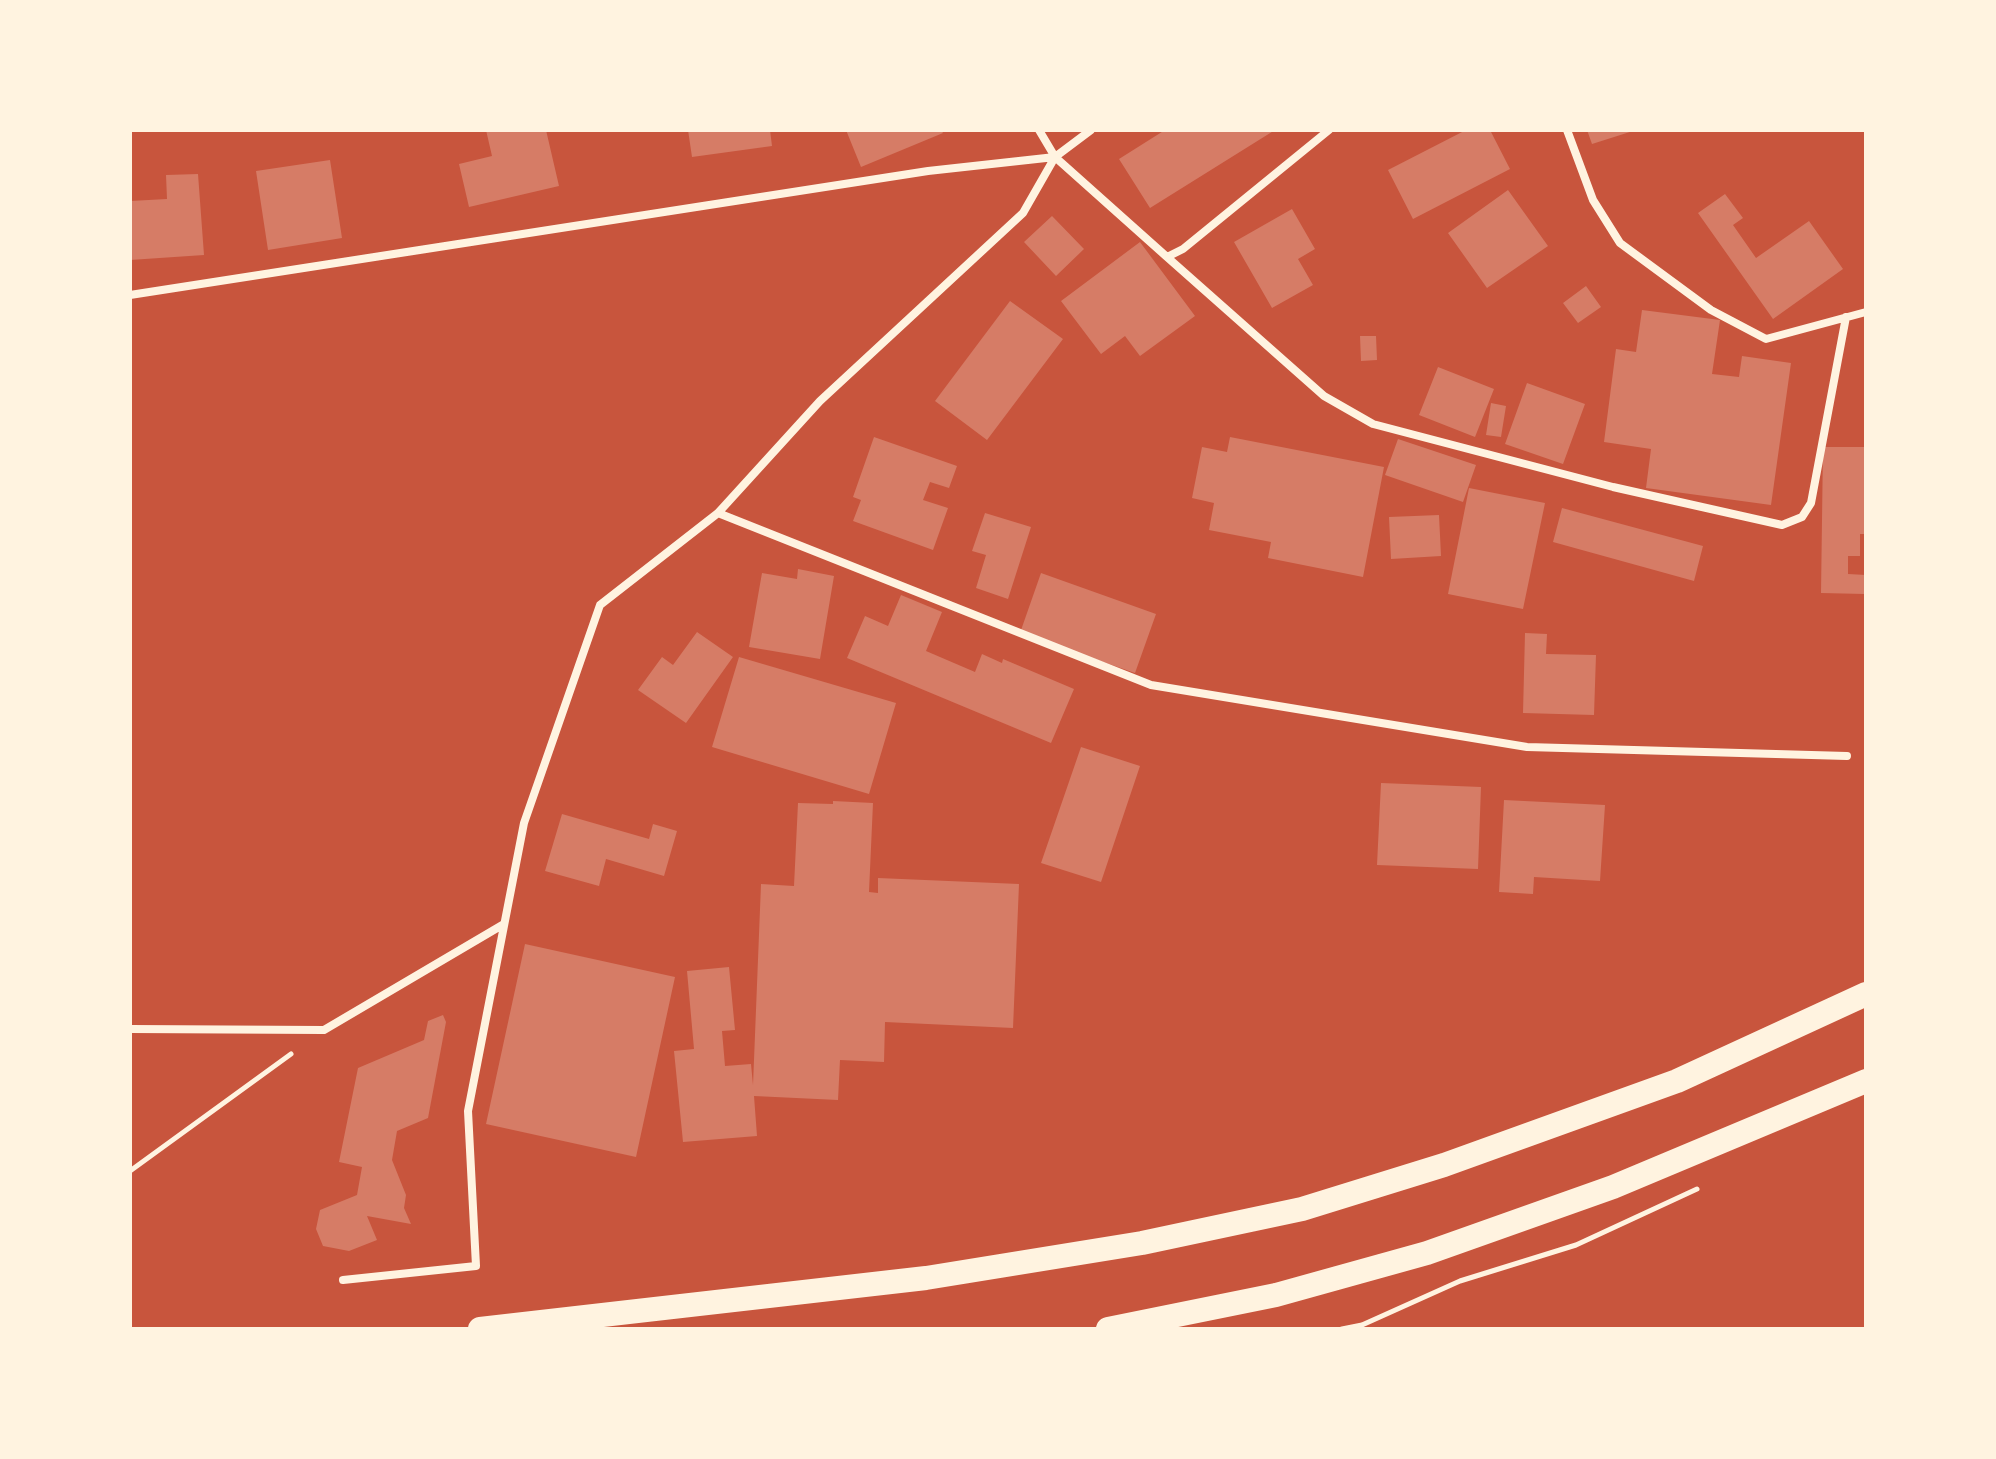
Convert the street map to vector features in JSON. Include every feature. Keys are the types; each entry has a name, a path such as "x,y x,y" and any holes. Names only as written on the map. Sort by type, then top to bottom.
{"highway":[{"path":"480,1329 926,1278 1142,1243 1302,1209 1444,1165 1677,1081 1866,994"},
{"path":"1108,1329 1276,1295 1427,1253 1613,1187 1866,1081"}],"street":[{"path":"1039,130 1055,157 1324,396 1373,424 1613,487 1782,525 1802,517 1811,503 1846,317"},
{"path":"343,1280 476,1266 468,1111 524,823 600,605 718,513 820,401 1023,213 1055,157 1091,130"},
{"path":"1167,257 1183,249 1329,130"},
{"path":"1567,130 1593,200 1620,243 1711,310 1766,339 1866,312"},
{"path":"130,295 928,171 1055,157"},
{"path":"718,513 1151,685 1527,747 1847,756"},
{"path":"130,1029 324,1030 504,924"}],"path":[{"path":"130,1171 324,1030"}],"building":[{"path":"486,130 546,130 559,186 469,207 459,164 492,156"},
{"path":"688,130 770,130 772,146 692,157"},
{"path":"846,130 941,130 943,133 861,167"},
{"path":"1165,130 1275,130 1150,208 1119,159"},
{"path":"1466,130 1490,130 1510,169 1413,219 1388,170"},
{"path":"1587,130 1633,130 1633,131 1592,144"},
{"path":"330,160 342,238 268,250 256,171"},
{"path":"198,174 204,255 130,260 130,201 167,199 166,175"},
{"path":"1508,190 1548,246 1487,288 1448,233"},
{"path":"1725,194 1743,218 1733,225 1756,258 1809,221 1843,269 1773,319 1698,213"},
{"path":"1292,209 1315,249 1298,259 1313,285 1272,308 1234,242"},
{"path":"1052,216 1084,249 1056,276 1024,242"},
{"path":"1140,242 1195,316 1140,356 1125,336 1101,354 1061,301"},
{"path":"1586,286 1601,307 1578,323 1563,303"},
{"path":"1010,301 1063,339 987,440 935,401"},
{"path":"1642,310 1720,320 1712,374 1739,377 1742,356 1791,363 1771,505 1646,488 1651,449 1604,442 1616,349 1636,352"},
{"path":"1360,336 1376,336 1377,360 1361,361"},
{"path":"1438,367 1494,389 1475,437 1419,415"},
{"path":"1527,383 1585,404 1563,464 1505,444"},
{"path":"1491,403 1506,406 1501,437 1486,435"},
{"path":"874,437 957,466 949,488 930,482 923,500 948,508 933,550 853,521 861,500 853,497"},
{"path":"1230,437 1384,467 1363,577 1268,558 1271,542 1209,530 1214,503 1192,498 1202,447 1227,452"},
{"path":"1398,439 1476,465 1463,502 1385,475"},
{"path":"1823,447 1866,447 1866,534 1860,534 1860,556 1848,556 1848,574 1866,575 1865,594 1821,593"},
{"path":"1469,488 1545,503 1523,609 1448,594"},
{"path":"1562,508 1703,546 1694,581 1553,542"},
{"path":"985,513 1031,527 1008,599 976,588 986,555 972,551"},
{"path":"1439,515 1441,556 1391,559 1389,517"},
{"path":"798,569 834,576 820,659 749,647 762,573 797,579"},
{"path":"1041,573 1156,614 1135,673 1020,633"},
{"path":"901,595 942,612 926,651 975,672 982,654 1002,663 1003,659 1074,689 1051,743 847,658 865,616 888,626"},
{"path":"697,632 733,657 686,723 638,690 662,657 673,665"},
{"path":"1525,633 1547,634 1546,654 1596,655 1594,715 1523,713"},
{"path":"739,657 896,703 869,794 712,747"},
{"path":"1081,747 1140,766 1101,882 1041,863"},
{"path":"1381,783 1481,787 1478,869 1377,865"},
{"path":"1504,800 1605,805 1600,881 1534,877 1533,894 1499,892"},
{"path":"833,801 873,803 869,892 878,893 878,878 1019,884 1013,1028 885,1022 884,1062 840,1060 838,1100 754,1096 757,1136 683,1142 674,1051 694,1049 687,971 729,967 735,1030 722,1031 725,1066 751,1064 753,1085 761,884 794,886 798,803 833,804"},
{"path":"562,814 649,839 653,824 677,831 664,876 606,859 599,886 545,871"},
{"path":"525,944 675,977 636,1157 486,1124"},
{"path":"443,1015 446,1022 428,1118 397,1131 392,1160 406,1195 404,1208 411,1224 367,1216 377,1240 349,1251 323,1246 316,1229 320,1210 357,1195 362,1167 339,1162 358,1068 424,1040 428,1021"}]}
